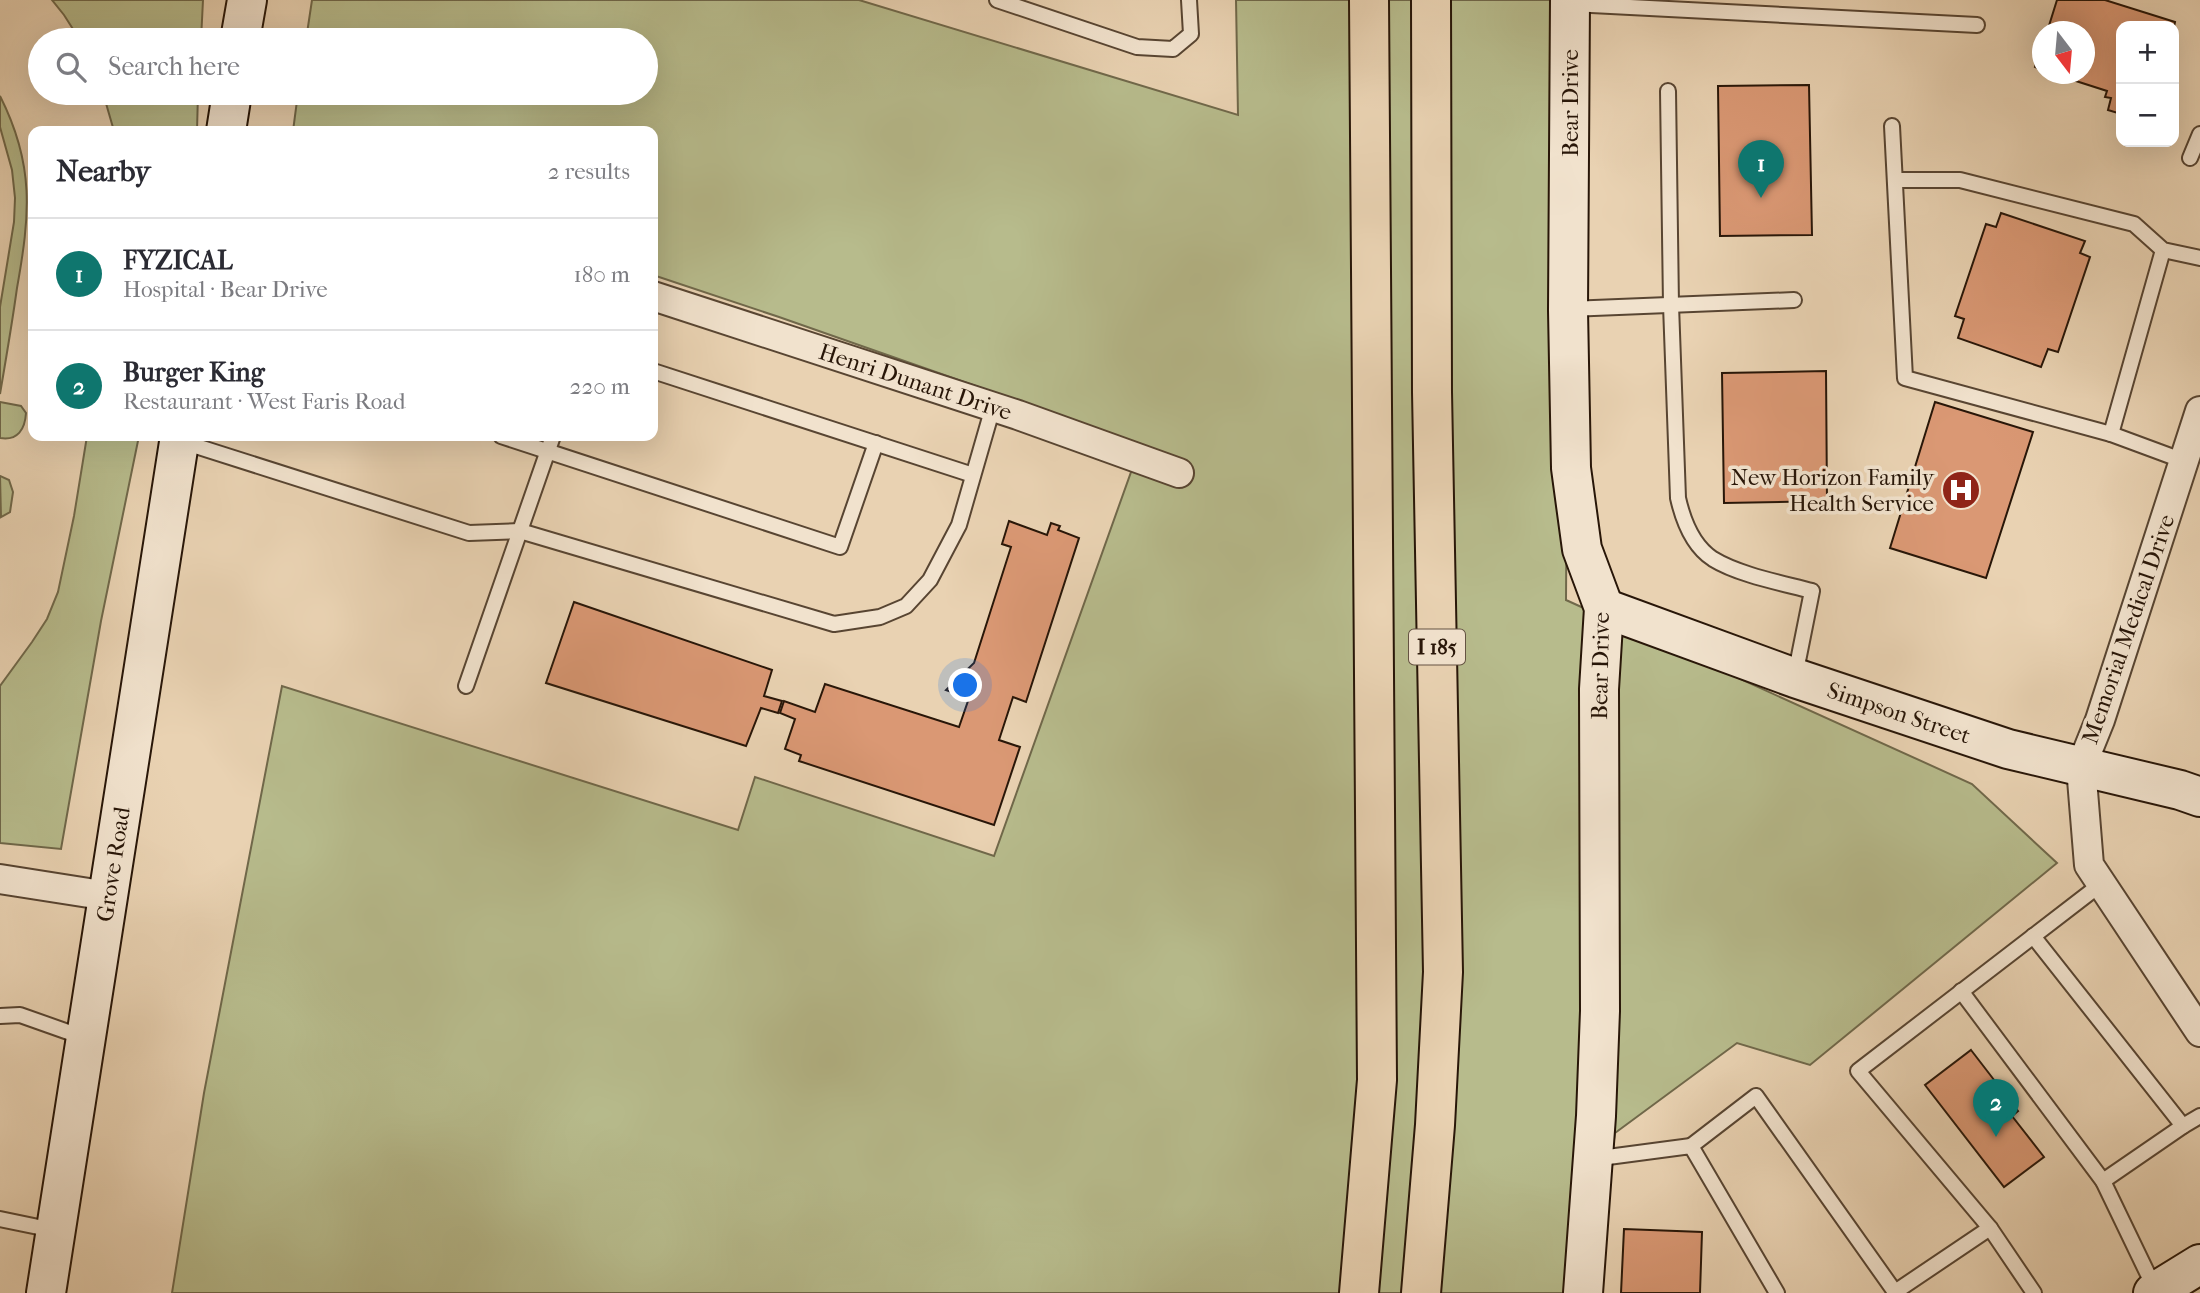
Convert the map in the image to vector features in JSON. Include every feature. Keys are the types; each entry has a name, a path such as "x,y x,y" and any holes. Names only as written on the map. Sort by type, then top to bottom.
{"highway":[{"path":"1359,1293 1377,1080 1369,0"},
{"name":"I 185","path":"1420,1293 1435,1125 1443,972 1432,392 1431,0"}],"street":[{"path":"242,28 247,0"},
{"name":"Bear Drive","path":"1570,2 1568,310 1571,468 1582,549 1604,608 1599,690 1600,1011 1583,1293"},
{"path":"227,126 230,105"},
{"name":"Henri Dunant Drive","path":"658,298 993,407 1179,473"},
{"name":"Memorial Medical Drive","path":"2081,766 2104,707 2191,452 2200,411"},
{"name":"Grove Road","path":"46,1293 179,441"},
{"name":"Simpson Street","path":"1604,608 1795,678 2008,749 2200,797"},
{"path":"2081,766 2089,865 2200,1032"},
{"path":"0,879 108,897"},
{"path":"2155,1292 2200,1265"}],"lane":[{"path":"997,0 1137,47 1172,48 1191,34 1189,0"},
{"path":"1570,2 1977,25"},
{"path":"1668,91 1671,305 1678,498 1691,536 1711,558 1748,573 1812,590 1795,678"},
{"path":"1892,126 1905,377 2111,434 2191,452"},
{"path":"2190,158 2200,134"},
{"path":"1895,180 1960,180 2134,224 2162,250 2200,258"},
{"path":"2111,434 2162,250"},
{"path":"1568,310 1794,300"},
{"path":"658,373 974,475"},
{"path":"188,441 469,533 520,531 834,624 880,617 906,606 930,580 959,525 993,407"},
{"path":"516,441 839,547 876,443"},
{"path":"466,686 552,441"},
{"path":"2034,1293 1990,1228 1858,1071 2101,884"},
{"path":"2033,936 2183,1126"},
{"path":"1961,991 2103,1181 2155,1292"},
{"path":"0,1016 20,1015 86,1039"},
{"path":"1593,1159 1690,1146 1756,1096 1894,1292 1990,1228"},
{"path":"2103,1181 2200,1116"},
{"path":"1690,1146 1777,1293"},
{"path":"0,1219 55,1230"}],"green space":[{"path":"52,0 203,0 202,28 72,28"},
{"path":"312,0 859,0 1238,115 1236,0 1570,0 1566,600 1972,784 2057,863 1810,1065 1737,1043 1615,1133 1591,1293 172,1293 204,1093 282,686 738,830 755,777 994,856 1141,444 658,277 658,126 294,126 296,105 658,105 658,28 308,28"},
{"path":"0,96 19,145 24,168 27,213 0,394 0,307 14,222 15,198 12,170 0,127"},
{"path":"106,105 198,105 197,126 113,126"},
{"path":"0,402 21,406 26,413 22,429 12,438 0,438"},
{"path":"86,441 138,441 101,621 61,849 0,843 0,686 47,619 58,592"},
{"path":"0,476 9,480 13,492 10,512 1,517"}],"building":[{"path":"2057,0 2105,0 2172,21 2116,21 2116,112 2108,110 2111,98 2105,97 2107,91 2085,84 2095,84 2095,21 2050,21"},
{"path":"1809,85 1812,235 1720,236 1718,86"},
{"path":"2001,213 2085,241 2080,253 2090,257 2058,352 2048,349 2041,367 1958,338 1964,319 1955,316 1986,224 1996,227"},
{"path":"1826,371 1827,501 1724,503 1722,373"},
{"name":"New Horizon Family Health Service","path":"1935,402 2033,432 1986,578 1890,548"},
{"path":"1009,521 1047,535 1051,523 1060,526 1058,530 1079,538 1026,702 1013,697 999,740 1020,747 994,825 799,761 801,755 785,749 795,719 780,713 784,701 815,712 825,684 959,727 969,698 946,690 974,663 1011,547 1002,544"},
{"path":"574,602 772,670 764,696 782,701 778,713 761,708 746,746 546,683"},
{"path":"1971,1050 2018,1111 2012,1116 2044,1157 2004,1187 1925,1085"},
{"path":"1624,1229 1702,1232 1700,1293 1621,1293"}],"place":[{"name":"FYZICAL","path":"1761,198"},
{"name":"New Horizon Family Health Service","path":"1961,490"},
{"name":"Burger King","path":"1996,1137"}]}
